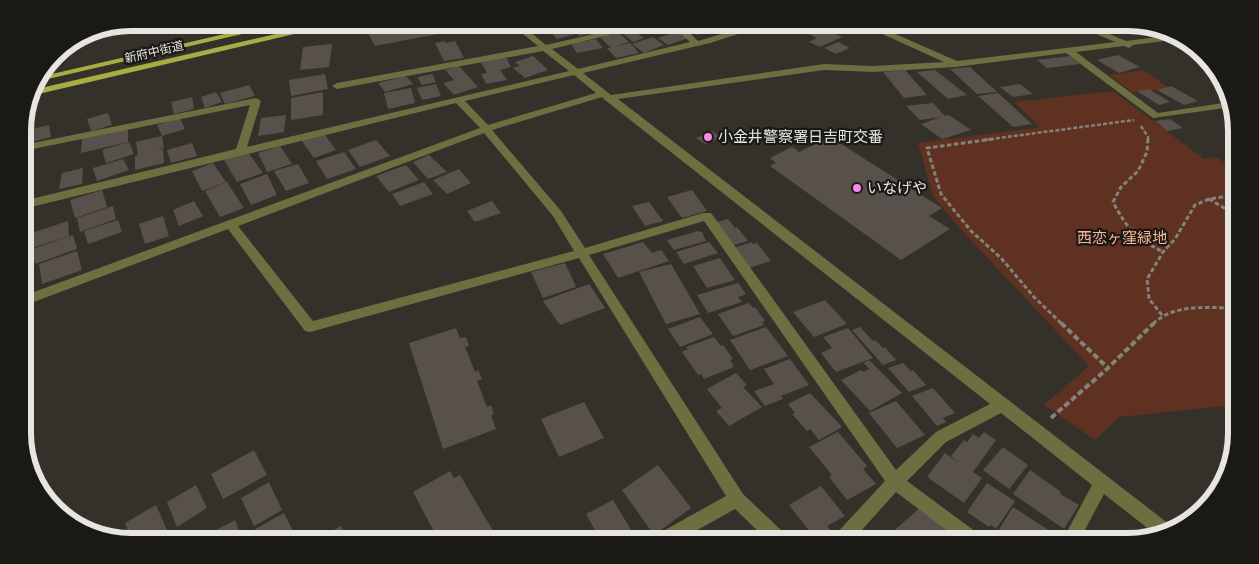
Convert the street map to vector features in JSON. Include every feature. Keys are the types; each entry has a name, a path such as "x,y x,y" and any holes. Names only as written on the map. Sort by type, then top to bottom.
{"main road":[{"name":"新府中街道","path":"47,78 251,31"},
{"name":"新府中街道","path":"82,70 229,43 280,31"},
{"name":"新府中街道","path":"40,91 302,31"},
{"path":"246,44 260,48 336,31"}],"street":[{"path":"523,31 1159,527"},
{"path":"337,86 544,48 619,31"},
{"path":"683,31 696,43"},
{"path":"31,203 739,31"},
{"path":"881,31 956,64"},
{"path":"1097,31 1129,44"},
{"path":"1111,31 1116,38"},
{"path":"31,297 231,225 486,129 605,96 824,67 873,69 956,64 1070,52 1165,39"},
{"path":"1070,52 1156,116 1224,106"},
{"path":"458,99 486,129 557,214 737,499 772,533"},
{"path":"31,146 256,101 240,152"},
{"path":"231,225 310,327 583,253 707,216 895,482 963,533"},
{"path":"848,533 895,482 941,437 1002,405"},
{"path":"1074,533 1102,483"},
{"path":"676,533 737,499"}],"path":[{"path":"1108,368 1034,297 1001,258 971,231 940,194 927,148 1138,119 1148,137 1148,152 1138,171 1121,187 1113,202 1127,227 1146,243 1163,252"},
{"path":"1162,314 1149,299 1147,279 1163,252 1175,239 1195,205 1209,199 1228,196"},
{"path":"1209,199 1228,210"},
{"path":"1036,432 1108,368 1162,314 1188,308 1228,308"}],"green space":[{"path":"1144,70 1169,88 1133,93 1109,75"},
{"name":"西恋ヶ窪緑地","path":"1113,91 1204,159 1217,157 1228,165 1228,406 1119,417 1095,440 1044,405 1089,366 963,232 933,196 918,143 1040,127 1014,102"}],"building":[{"path":"378,31 453,31 375,46 368,33"},
{"path":"549,31 573,31 576,34 557,39"},
{"path":"575,31 598,32 579,36"},
{"path":"635,31 644,38 633,42 621,32"},
{"path":"679,31 689,38 668,45 658,38"},
{"path":"691,31 710,31 697,35"},
{"path":"812,31 829,31 842,37 820,47 809,42 817,38 807,33"},
{"path":"842,31 854,31 848,34"},
{"path":"619,33 629,42 614,47 630,43 639,53 616,58 607,48 611,48 600,37"},
{"path":"653,37 664,45 644,53 632,44"},
{"path":"596,39 603,48 577,53 571,44"},
{"path":"445,41 446,43 455,41 464,58 444,61 435,43"},
{"path":"838,42 850,48 836,54 824,48"},
{"path":"332,44 329,67 300,70 303,47"},
{"path":"1118,55 1140,67 1119,73 1097,60"},
{"path":"533,56 548,70 525,78 513,68 520,66 515,62"},
{"path":"1070,56 1080,64 1047,68 1037,60"},
{"path":"506,57 511,67 500,70 507,80 486,84 481,74 487,73 481,62"},
{"path":"459,66 478,87 454,95 443,83 454,80 445,70"},
{"path":"970,67 997,92 977,94 950,69"},
{"path":"905,70 927,95 904,98 883,72"},
{"path":"935,70 967,95 948,99 917,72"},
{"path":"325,74 328,89 291,96 289,80"},
{"path":"432,74 436,82 422,85 417,77"},
{"path":"406,76 413,84 385,92 378,83"},
{"path":"436,84 441,96 422,100 417,88"},
{"path":"1020,84 1033,94 1013,97 1000,87"},
{"path":"249,85 255,96 225,104 220,93"},
{"path":"1171,86 1198,101 1184,105 1157,90"},
{"path":"411,88 415,103 388,109 384,93"},
{"path":"1149,89 1170,102 1159,105 1137,91"},
{"path":"216,92 222,102 205,108 201,97"},
{"path":"323,92 323,115 291,120 291,98"},
{"path":"998,93 1032,124 1013,127 978,96"},
{"path":"192,97 194,109 174,114 171,102"},
{"path":"933,103 945,116 949,115 971,130 942,139 921,124 941,117 920,120 906,106"},
{"path":"108,113 112,125 91,131 87,119"},
{"path":"286,115 284,132 258,136 261,118"},
{"path":"180,118 185,129 162,136 157,125"},
{"path":"1170,119 1183,128 1167,131 1155,121"},
{"path":"49,125 51,137 31,142 31,129"},
{"path":"128,129 128,142 81,153 82,139"},
{"path":"712,131 721,137 705,144 696,138"},
{"path":"323,132 336,150 314,158 301,140"},
{"path":"162,136 164,148 155,150 163,149 164,163 135,170 135,156 138,155 136,142"},
{"path":"830,137 942,208 929,216 950,229 901,260 770,166 776,163 770,158 792,147 799,152"},
{"path":"376,140 390,156 360,167 348,150"},
{"path":"129,142 134,154 106,163 102,150"},
{"path":"192,143 197,156 171,163 167,150"},
{"path":"280,146 292,164 267,172 258,153"},
{"path":"248,152 263,173 237,182 224,160"},
{"path":"344,152 356,169 327,179 316,161"},
{"path":"429,155 447,172 428,179 413,162"},
{"path":"123,159 129,170 97,181 93,168"},
{"path":"213,163 226,182 202,191 192,171"},
{"path":"298,164 309,183 286,191 274,171"},
{"path":"406,165 419,180 389,192 376,176"},
{"path":"83,168 82,184 59,189 62,173"},
{"path":"459,169 471,183 447,194 433,180"},
{"path":"267,174 277,195 251,205 240,184"},
{"path":"227,182 244,208 220,217 205,191"},
{"path":"424,182 433,194 400,206 392,194"},
{"path":"102,190 107,207 75,218 70,200"},
{"path":"692,190 707,211 682,218 667,197"},
{"path":"194,201 203,216 179,226 173,210"},
{"path":"492,201 501,213 475,222 467,211"},
{"path":"649,202 663,221 645,226 632,206"},
{"path":"113,206 116,219 80,232 77,218"},
{"path":"163,216 169,236 145,244 139,224"},
{"path":"728,219 748,241 734,245 717,222"},
{"path":"118,220 122,232 88,244 84,231"},
{"path":"68,221 69,236 32,248 31,233"},
{"path":"698,231 702,232 706,241 674,250 667,240"},
{"path":"73,235 77,249 35,264 32,249"},
{"path":"643,242 652,253 661,250 669,261 618,278 603,254"},
{"path":"709,242 718,253 684,264 676,252"},
{"path":"752,242 753,244 757,243 771,261 749,268 734,248"},
{"path":"77,251 82,270 42,284 39,264"},
{"path":"720,258 735,280 707,288 693,266"},
{"path":"565,263 576,287 543,298 531,272"},
{"path":"671,264 700,314 666,324 639,272"},
{"path":"738,283 746,294 738,297 742,302 708,313 697,295"},
{"path":"589,284 605,308 560,325 543,301"},
{"path":"825,300 847,324 814,337 793,312"},
{"path":"749,303 753,308 755,307 765,321 762,322 764,325 733,336 718,314"},
{"path":"700,317 713,334 680,347 668,329"},
{"path":"766,327 788,356 750,370 730,340"},
{"path":"860,327 873,341 875,340 883,348 885,347 896,360 883,365 852,330"},
{"path":"456,328 460,338 466,337 469,346 465,347 475,372 478,370 482,379 477,381 487,407 491,405 494,414 491,415 496,429 443,449 409,343"},
{"path":"848,328 873,358 836,372 821,353 832,348 823,337"},
{"path":"714,337 721,346 723,345 733,359 730,360 734,367 704,379 701,374 698,375 682,352 688,349 686,347"},
{"path":"790,359 809,385 781,396 783,399 765,406 754,391 774,384 764,369"},
{"path":"869,360 902,393 870,411 841,380 861,370 863,372 869,369 864,363"},
{"path":"903,363 911,371 913,370 926,385 909,392 888,368"},
{"path":"736,373 747,385 743,387 762,407 729,426 716,411 722,408 707,389"},
{"path":"933,388 955,413 943,418 946,422 937,426 912,396"},
{"path":"810,393 842,427 819,440 810,429 807,431 792,414 795,413 788,404"},
{"path":"896,401 925,435 897,448 869,413"},
{"path":"584,402 604,438 559,457 541,419"},
{"path":"838,432 867,466 863,469 876,484 847,500 829,477 832,475 809,447"},
{"path":"984,432 996,440 973,472 982,478 964,503 927,477 945,453 959,463 951,456 964,440 967,442 973,434 979,438"},
{"path":"1003,447 1028,465 1009,489 983,470"},
{"path":"254,450 267,475 223,499 211,474"},
{"path":"658,465 691,508 657,533 653,533 622,490"},
{"path":"1030,470 1061,492 1060,494 1079,505 1064,529 1013,494"},
{"path":"450,471 454,478 460,475 494,533 435,533 413,492"},
{"path":"269,482 282,510 254,526 241,498"},
{"path":"987,483 1015,501 996,529 991,525 989,527 967,512"},
{"path":"196,485 207,508 177,527 167,502"},
{"path":"821,486 845,516 827,526 832,532 830,533 811,533 789,505"},
{"path":"613,500 633,533 597,533 586,514"},
{"path":"156,505 167,530 162,533 129,533 125,523"},
{"path":"922,506 953,533 891,533"},
{"path":"1013,507 1053,533 1005,533 999,529"},
{"path":"284,513 294,533 255,533 254,530"},
{"path":"235,520 240,533 210,533"},
{"path":"341,526 344,533 328,533"}],"place":[{"name":"小金井警察署日吉町交番","path":"708,137"},
{"name":"いなげや","path":"857,188"}]}
